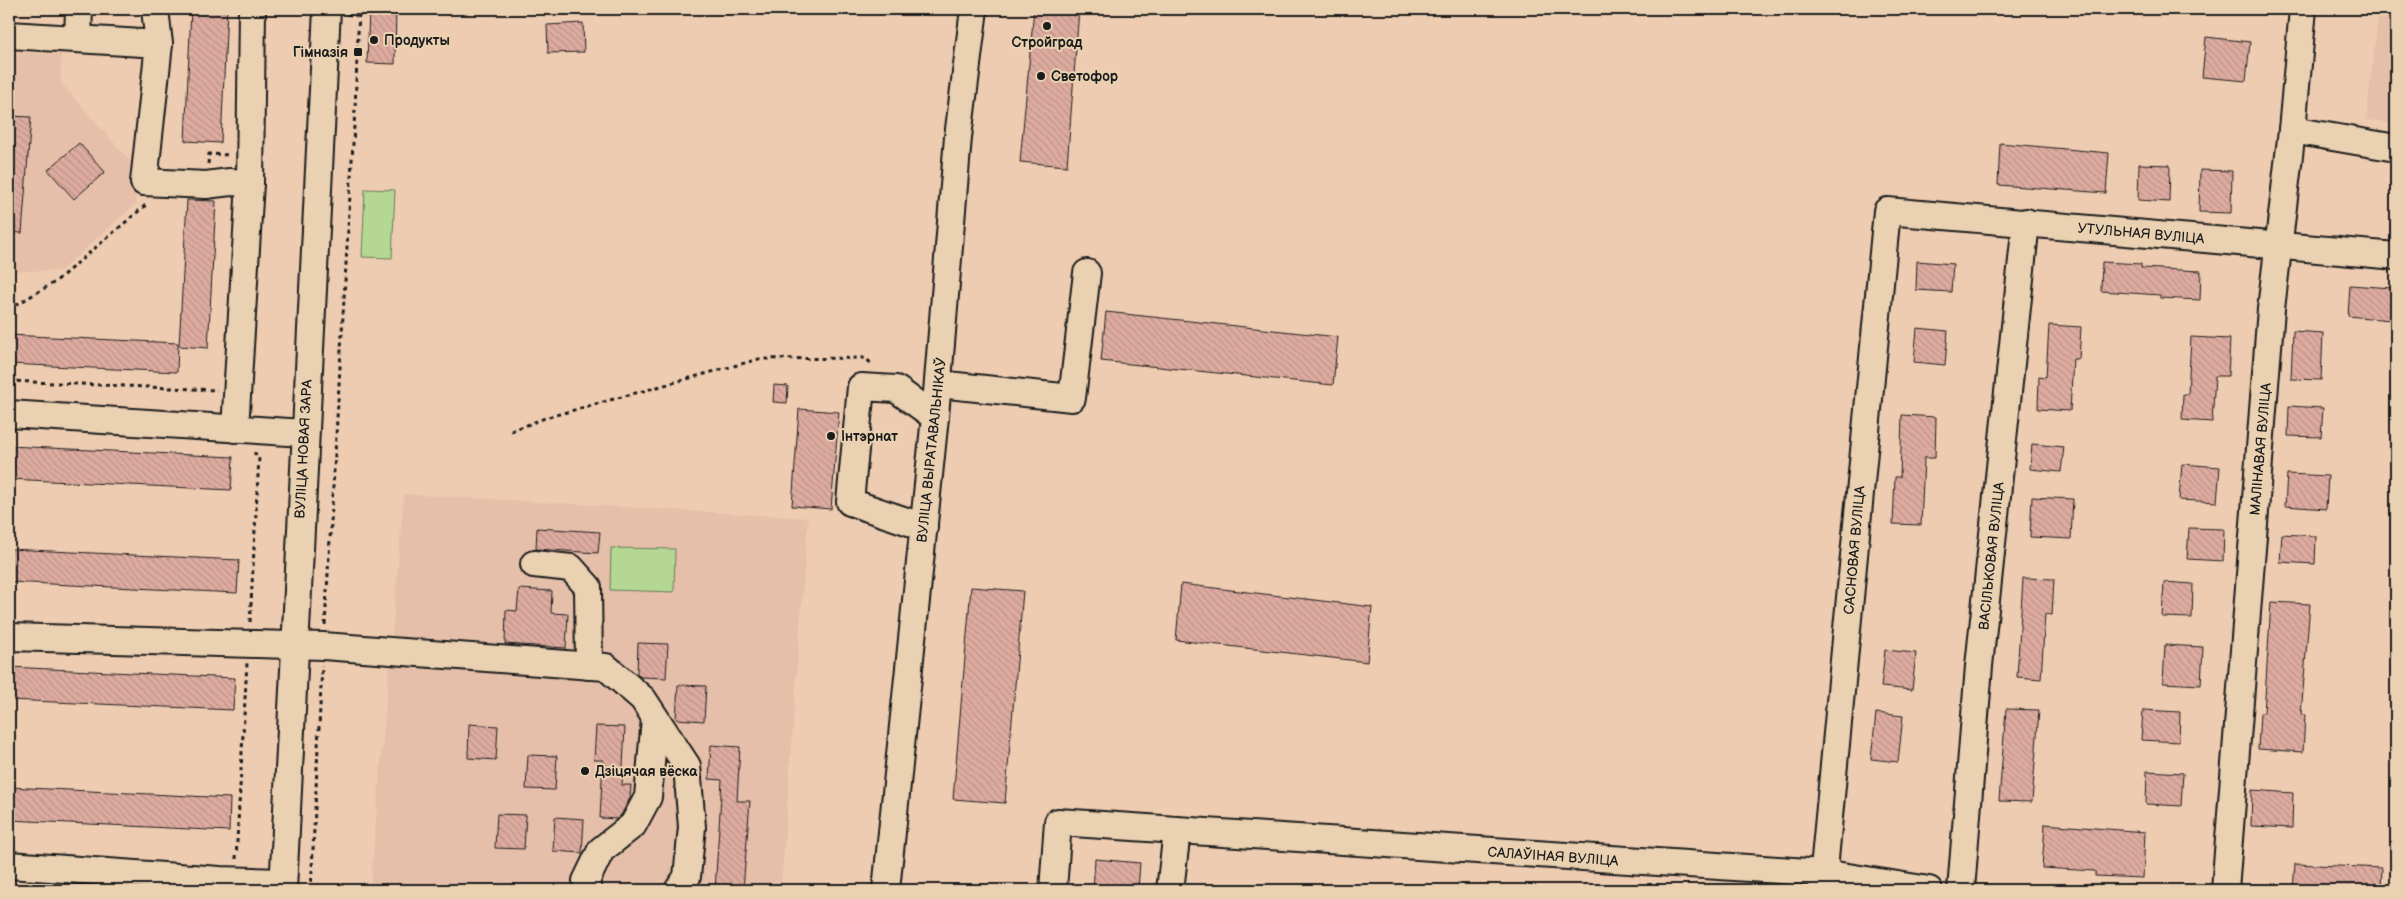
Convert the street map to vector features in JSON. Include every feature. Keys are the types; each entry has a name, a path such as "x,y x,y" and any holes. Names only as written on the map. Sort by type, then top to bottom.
{"street":[{"path":"78,39 79,9"},
{"path":"155,9 159,44 144,182 206,185 240,183"},
{"path":"235,429 240,183 252,9"},
{"name":"ВУЛІЦА НОВАЯ ЗАРА","path":"283,886 294,706 294,646 326,9"},
{"name":"ВУЛІЦА ВЫРАТАВАЛЬНІКАЎ","path":"886,890 935,417 958,137 974,9"},
{"name":"МАЛІНАВАЯ ВУЛІЦА","path":"2225,890 2271,308 2292,130 2302,9"},
{"path":"9,36 159,44"},
{"path":"2292,130 2396,148"},
{"name":"УТУЛЬНАЯ ВУЛІЦА","path":"1886,211 2396,256"},
{"name":"САСНОВАЯ ВУЛІЦА","path":"1823,882 1886,211"},
{"name":"ВАСІЛЬКОВАЯ ВУЛІЦА","path":"1961,890 1980,666 2026,222"},
{"path":"938,384 1072,398 1087,273"},
{"path":"924,527 850,502 861,387 896,390 935,417"},
{"path":"9,414 304,433"},
{"path":"534,564 571,568 588,586 589,666"},
{"path":"9,637 323,646 606,667 642,699 687,766 692,827 687,877 678,890"},
{"path":"588,890 586,881 601,850 633,825 648,798 656,718"},
{"name":"САЛАЎІНАЯ ВУЛІЦА","path":"1053,890 1058,822 1928,890"},
{"path":"1170,890 1177,831"},
{"path":"9,865 229,885 283,886"}],"path":[{"path":"311,890 359,9"},
{"path":"232,155 240,183"},
{"path":"511,431 545,418 759,359 866,358 896,390"},
{"path":"9,381 224,391"}],"shaded area":[{"path":"2379,9 2396,9 2396,124 2366,120"},
{"path":"9,52 61,54 61,83 138,170 136,204 60,271 16,271 9,277"},
{"name":"Дзіцячая вёска","path":"404,494 808,518 781,890 370,890"}],"green space":[{"path":"365,189 395,190 392,258 362,257"},
{"path":"611,548 675,549 674,592 610,590"}],"building":[{"path":"191,9 227,9 221,143 185,141"},
{"path":"369,9 396,9 395,64 367,63"},
{"path":"1034,9 1079,9 1067,166 1020,162"},
{"path":"583,23 584,52 548,53 547,25"},
{"path":"2206,37 2250,42 2246,81 2202,77"},
{"path":"9,116 31,117 22,233 9,232"},
{"path":"79,143 105,172 74,199 48,170"},
{"path":"2000,143 2109,153 2106,193 1998,185"},
{"path":"2139,164 2170,165 2169,202 2138,200"},
{"path":"2200,170 2232,171 2231,213 2199,212"},
{"path":"187,200 216,201 208,348 179,346"},
{"path":"1917,261 1953,264 1951,292 1916,290"},
{"path":"2102,262 2141,264 2141,268 2201,271 2200,300 2160,298 2160,295 2101,291"},
{"path":"2350,285 2392,288 2390,320 2348,316"},
{"path":"1106,312 1338,337 1333,385 1101,361"},
{"path":"2049,325 2081,327 2079,359 2073,359 2070,411 2038,409 2039,376 2046,377"},
{"path":"1917,328 1948,331 1945,365 1914,362"},
{"path":"2293,331 2323,333 2321,380 2291,379"},
{"path":"9,335 178,343 177,372 9,364"},
{"path":"2191,337 2230,339 2228,376 2215,376 2212,422 2182,420 2183,394 2188,394"},
{"path":"774,385 788,386 787,403 773,402"},
{"path":"2289,406 2323,408 2321,437 2288,436"},
{"path":"799,409 839,412 831,509 792,506"},
{"path":"1902,415 1936,417 1935,458 1924,458 1921,525 1893,524 1895,477 1900,477"},
{"path":"2032,444 2064,447 2061,472 2030,469"},
{"path":"9,446 233,457 231,490 9,479"},
{"path":"2182,464 2220,467 2217,502 2179,500"},
{"path":"2287,474 2328,476 2326,509 2285,506"},
{"path":"2032,497 2073,499 2071,539 2030,537"},
{"path":"537,528 600,532 598,553 536,549"},
{"path":"2189,528 2224,529 2223,561 2187,559"},
{"path":"2282,534 2316,536 2315,564 2280,562"},
{"path":"9,549 239,560 237,593 9,582"},
{"path":"2023,578 2054,579 2052,615 2045,614 2041,679 2017,677"},
{"path":"2164,582 2193,584 2192,618 2162,617"},
{"path":"1181,584 1372,607 1367,662 1176,640"},
{"path":"971,587 1023,591 1005,803 953,799"},
{"path":"519,589 552,591 551,613 568,614 566,648 505,644 506,610 517,611"},
{"path":"2271,602 2310,604 2301,715 2305,715 2303,752 2258,749 2260,713 2264,713"},
{"path":"638,643 668,644 666,678 641,677 637,674"},
{"path":"2165,645 2203,647 2201,685 2163,683"},
{"path":"1885,650 1916,653 1912,690 1881,687"},
{"path":"9,667 235,678 233,710 9,700"},
{"path":"678,685 706,686 704,721 676,719"},
{"path":"2006,709 2039,710 2032,802 1999,801"},
{"path":"2143,710 2180,712 2179,742 2141,740"},
{"path":"1876,713 1903,716 1898,762 1871,759"},
{"path":"469,724 498,726 496,760 468,758"},
{"path":"596,726 625,727 622,785 631,785 630,798 617,819 600,818 603,760 594,760"},
{"path":"711,745 740,747 737,801 750,801 743,890 715,890 722,780 709,779"},
{"path":"528,755 557,756 555,790 526,789"},
{"path":"2147,771 2183,773 2181,806 2146,804"},
{"path":"9,787 230,798 229,831 9,820"},
{"path":"2252,790 2293,793 2292,828 2251,826"},
{"path":"497,814 526,815 524,849 495,848"},
{"path":"555,817 584,819 582,853 553,851"},
{"path":"2045,824 2145,832 2143,878 2095,876 2095,871 2042,868"},
{"path":"1095,859 1140,863 1138,890 1093,890"},
{"path":"2295,864 2382,868 2381,890 2293,890"}],"place":[{"name":"Стройград","path":"1047,26"},
{"name":"Продукты","path":"374,40"},
{"name":"Гімназія","path":"358,52"},
{"name":"Светофор","path":"1041,76"},
{"name":"Інтэрнат","path":"831,436"},
{"name":"Дзіцячая вёска","path":"585,771"}]}
